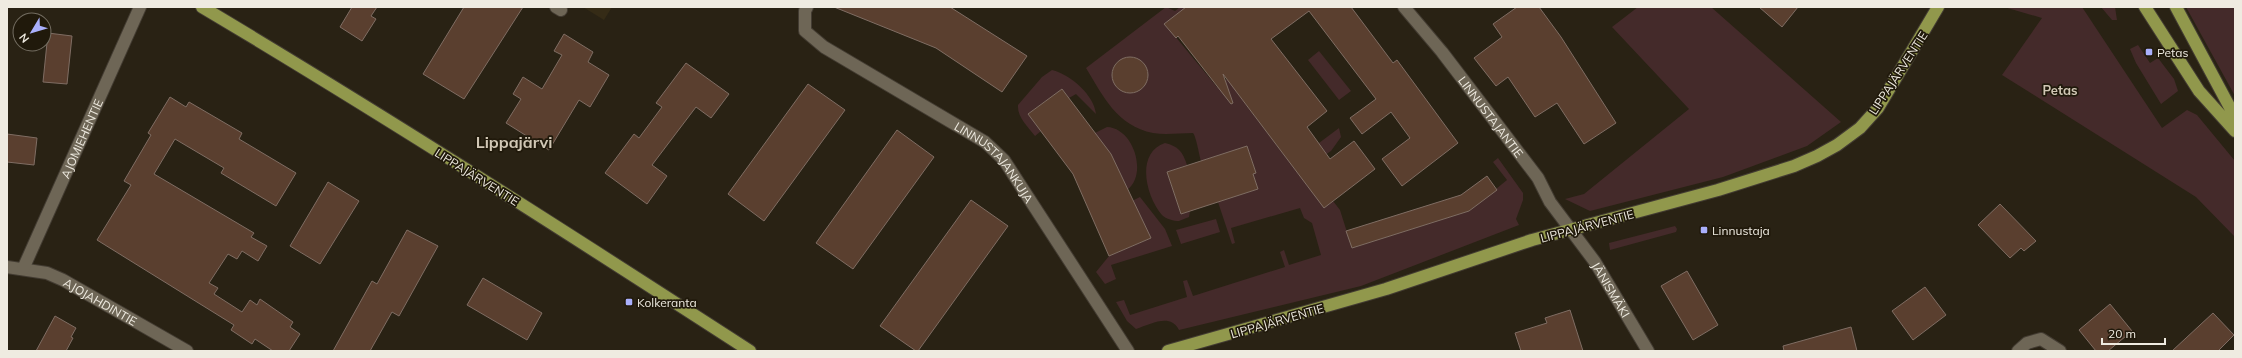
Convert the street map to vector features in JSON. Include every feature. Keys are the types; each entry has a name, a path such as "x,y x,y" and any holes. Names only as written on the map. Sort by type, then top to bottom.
{"main road":[{"name":"LIPPAJÄRVENTIE","path":"202,7 297,64 576,238 750,351"},
{"name":"LIPPAJÄRVENTIE","path":"1168,351 1386,289 1532,240 1718,190 1794,166 1837,145 1860,128 1878,108 1938,7"},
{"path":"2145,7 2199,91 2235,131"},
{"path":"2176,7 2235,117"}],"street":[{"name":"AJOMIEHENTIE","path":"23,269 140,7"},
{"name":"LINNUSTAJANKUJA","path":"807,7 805,11 805,31 824,47 851,65 985,142 995,150 1012,173 1128,351"},
{"name":"LINNUSTAJANTIE","path":"1404,7 1442,52 1510,140 1538,178 1550,202 1572,230"},
{"name":"JÄNISMÄKI","path":"1572,230 1595,262 1648,351"},
{"name":"AJOJAHDINTIE","path":"7,267 47,273 63,280 187,351"},
{"path":"2018,351 2027,343 2041,339 2060,351"}],"shaded area":[{"path":"583,7 612,7 604,20"},
{"path":"1166,7 1175,11 1180,7 1186,7 1165,24 1217,87 1262,52 1272,68 1238,94 1291,164 1339,128 1341,137 1331,151 1319,159 1333,201 1340,210 1352,248 1469,211 1507,180 1493,162 1498,158 1523,193 1523,200 1516,219 1519,225 1361,286 1179,330 1171,322 1166,321 1160,321 1136,329 1127,321 1116,302 1124,300 1130,315 1187,297 1183,281 1187,280 1193,296 1285,267 1280,252 1284,250 1289,265 1321,255 1312,223 1304,218 1300,208 1231,228 1235,243 1232,244 1218,202 1258,189 1253,174 1256,173 1247,146 1201,161 1193,133 1153,133 1130,124 1120,117 1112,108 1086,68","holes":["1129,57 1135,58 1143,63 1147,71 1146,81 1144,86 1134,92 1126,92 1119,89 1114,82 1112,75 1113,67 1119,61"]},
{"path":"1638,7 1711,7 1841,122 1807,146 1723,177 1590,211 1565,199 1584,194 1689,109 1612,27"},
{"path":"2004,7 2082,7 2162,128 2187,110 2197,115 2235,161 2235,237 2196,197 2002,75 2042,18"},
{"path":"2101,7 2115,7 2117,20 2112,20"},
{"path":"2186,7 2235,7 2235,96"},
{"path":"2138,45 2150,63 2158,58 2174,79 2178,91 2161,104 2136,63 2130,49"},
{"path":"1319,51 1351,91 1339,100 1308,60"},
{"path":"1052,70 1067,76 1086,93 1091,100 1096,114 1076,94 1069,98 1062,89 1028,114 1041,131 1035,136 1021,118 1018,105 1042,77"},
{"path":"1107,127 1116,129 1124,135 1131,143 1135,153 1137,174 1133,183 1127,190 1095,133"},
{"path":"1165,143 1179,150 1184,156 1187,165 1167,172 1181,214 1190,211 1189,217 1179,221 1166,218 1156,207 1148,187 1146,176 1150,156 1156,148"},
{"path":"1140,197 1165,229 1172,246 1111,265 1116,279 1105,284 1096,272 1109,256 1151,238 1132,201"},
{"path":"1216,219 1220,232 1181,244 1176,230"},
{"path":"1675,226 1677,229 1676,232 1610,250 1609,243"}],"building":[{"path":"352,7 377,7 371,16 376,19 362,41 340,27"},
{"path":"464,7 523,7 464,99 423,74"},
{"path":"834,7 950,7 1027,56 1002,92 936,48"},
{"path":"1186,7 1351,7 1393,63 1397,60 1458,143 1402,186 1382,159 1410,138 1391,112 1362,134 1350,118 1376,99 1309,11 1271,39 1327,111 1307,127 1330,159 1354,141 1375,169 1324,208 1223,74 1233,103 1231,104 1178,36 1176,38 1164,24"},
{"path":"1517,7 1539,7 1561,37 1616,123 1584,144 1557,103 1535,117 1508,77 1496,86 1474,58 1502,37 1493,24"},
{"path":"1759,7 1798,7 1782,27"},
{"path":"52,34 72,36 67,84 43,82 46,52 52,52"},
{"path":"564,34 593,52 588,62 609,75 590,107 579,100 549,150 506,123 521,99 513,94 523,77 542,89 562,55 554,51"},
{"path":"1130,57 1143,62 1148,75 1143,88 1130,93 1117,88 1112,75 1117,62"},
{"path":"686,63 729,94 711,118 696,107 652,165 667,176 647,204 605,173 634,134 639,138 662,107 656,103"},
{"path":"808,84 845,110 764,221 728,194"},
{"path":"1062,89 1111,154 1151,238 1109,256 1073,174 1028,114"},
{"path":"170,97 186,107 189,102 242,133 239,139 296,173 276,206 221,173 224,168 175,139 154,174 254,233 251,237 267,246 258,261 242,251 237,259 228,254 209,283 218,288 214,294 242,312 250,300 257,305 260,299 293,322 290,327 300,334 289,351 273,351 255,339 252,344 231,330 234,325 97,240 131,185 124,181 151,135 148,133"},
{"path":"897,130 934,157 853,269 816,243"},
{"path":"7,134 37,138 34,165 7,162"},
{"path":"1247,146 1256,173 1253,174 1258,189 1181,214 1167,172"},
{"path":"1487,176 1497,190 1469,211 1352,248 1346,231 1461,195"},
{"path":"328,182 359,201 320,264 290,246"},
{"path":"971,200 1008,226 918,351 916,351 880,326"},
{"path":"2000,204 2036,241 2024,251 2021,248 2010,258 1978,225"},
{"path":"407,230 438,246 399,316 392,312 370,351 333,351 372,281 377,284"},
{"path":"1687,271 1718,325 1693,340 1661,286"},
{"path":"483,278 542,313 527,340 467,305"},
{"path":"1925,287 1946,315 1913,340 1892,311"},
{"path":"2110,304 2132,331 2108,351 2096,351 2079,330"},
{"path":"1570,310 1583,351 1521,351 1515,333 1547,323 1545,318"},
{"path":"2213,313 2234,335 2218,351 2172,351"},
{"path":"55,316 76,328 71,337 73,338 66,351 36,351"},
{"path":"1851,327 1857,351 1784,351 1783,346"}],"place":[{"name":"Petas","path":"2149,52"},
{"name":"Linnustaja","path":"1704,230"},
{"name":"Kolkeranta","path":"629,302"}],"district":[{"name":"Petas","path":"2060,90"},
{"name":"Lippajärvi","path":"514,142"}]}
